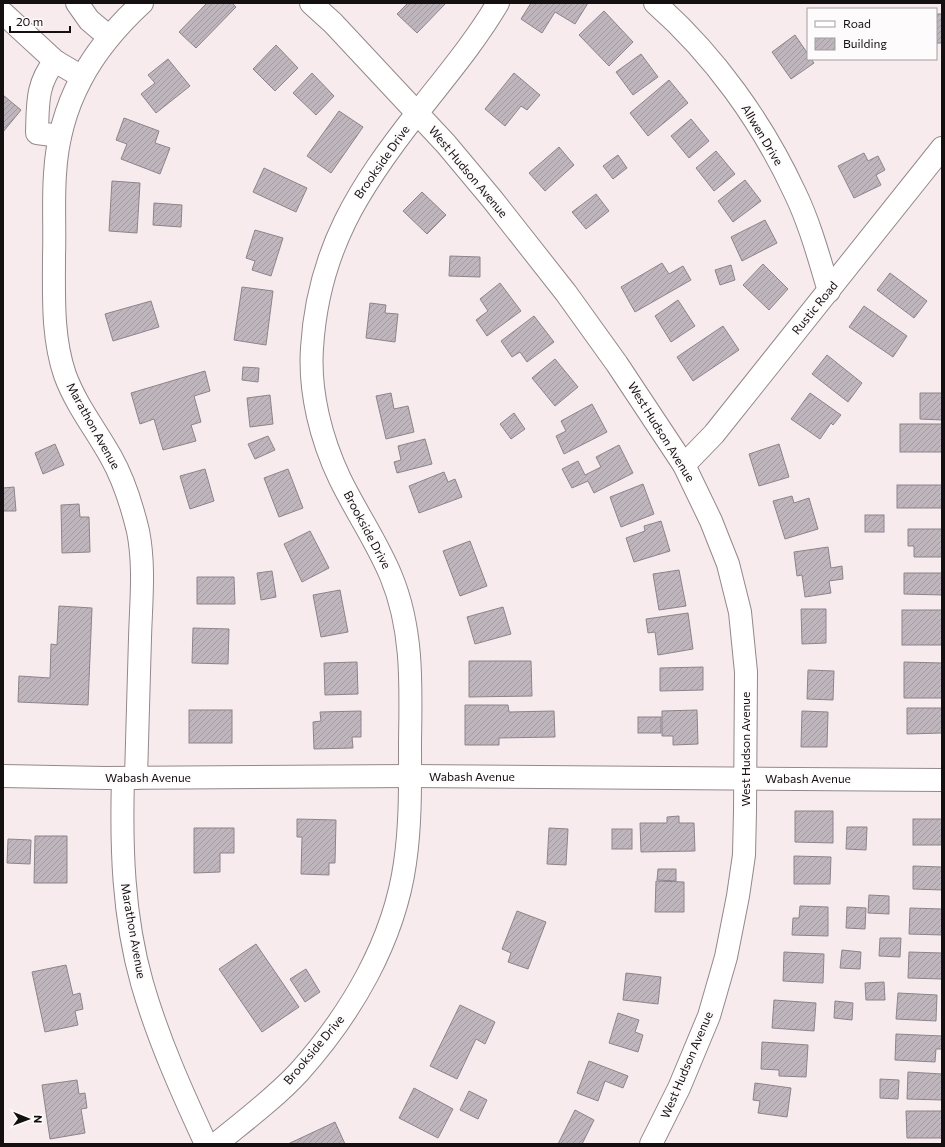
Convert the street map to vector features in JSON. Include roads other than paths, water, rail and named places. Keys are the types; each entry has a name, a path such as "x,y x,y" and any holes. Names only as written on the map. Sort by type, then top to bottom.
{"street":[{"path":"77,3 89,20 108,37"},
{"name":"Marathon Avenue","path":"142,3 119,24 96,52 68,105 60,136 55,173 54,297 59,353 74,396 112,457 134,514 142,562 130,778 122,832 124,877 132,937 140,974 155,1026 180,1088 206,1144"},
{"name":"West Hudson Avenue","path":"311,3 333,23 417,113 492,199 566,293 617,364 684,465 711,521 728,564 740,612 746,672 744,855 738,896 726,957 709,1016 679,1088 651,1144"},
{"name":"Brookside Drive","path":"216,1144 298,1073 332,1032 354,1000 378,954 391,918 401,882 410,816 411,675 405,626 392,577 376,542 341,481 329,453 317,412 314,392 312,350 322,279 341,228 372,172 468,49 498,3"},
{"name":"Allwen Drive","path":"655,3 672,18 706,54 743,102 767,140 795,193 806,218 829,291"},
{"path":"3,13 55,61 82,77"},
{"path":"55,61 46,73 39,93 37,133 60,136"},
{"name":"Rustic Road","path":"684,465 714,434 942,148"},
{"name":"Wabash Avenue","path":"3,776 130,778 410,776 942,780"}]}
